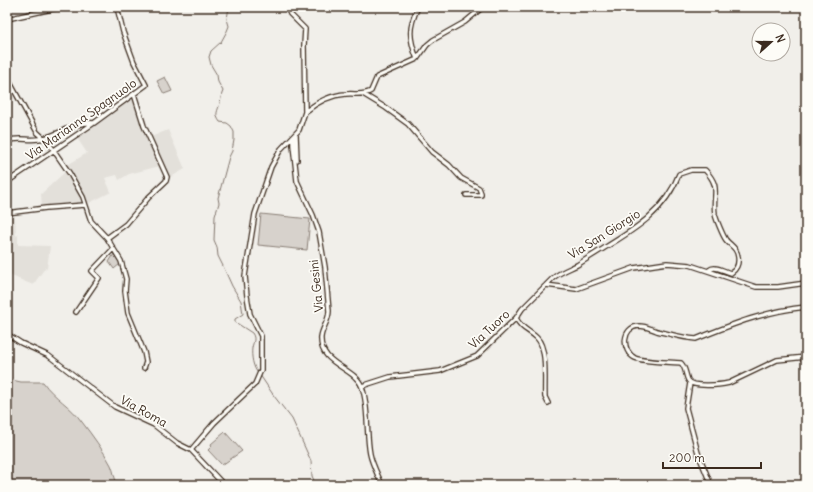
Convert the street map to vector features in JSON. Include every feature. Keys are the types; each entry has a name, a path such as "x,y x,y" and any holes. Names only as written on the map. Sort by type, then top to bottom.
{"street":[{"path":"7,20 61,7"},
{"name":"Via Marianna Spagnuolo","path":"7,182 94,123 146,85 134,62 123,32 117,7"},
{"path":"287,7 290,14 305,29 305,112 299,130 297,146 300,186"},
{"path":"417,59 411,42 410,31 418,7"},
{"path":"305,112 317,103 335,95 363,94 371,91 377,77 417,59 427,45 433,40 465,22 483,7"},
{"path":"7,77 38,132 54,150 83,197 91,221 107,238 121,261 126,280 125,291 128,313 144,352 146,362 144,368"},
{"path":"107,238 126,224 149,197 166,181 167,177 144,127 134,94"},
{"path":"363,94 408,124 432,152 449,165 461,178 479,188 481,193 481,195 466,194"},
{"path":"7,141 16,138 43,138 73,126 94,123"},
{"path":"191,450 214,423 254,384 261,370 261,336 250,314 246,276 255,214 270,167 281,149 299,130"},
{"path":"294,136 297,146"},
{"path":"294,136 293,145 296,170 300,186"},
{"name":"Via San Giorgio","path":"547,284 558,274 577,265 622,238 647,220 661,205 675,185 679,174 691,170 705,170 710,175 716,187 716,214 726,240 732,245 738,254 738,262 733,271 730,273 716,268 710,268 709,270"},
{"name":"Via Gesini","path":"300,186 314,215 319,232 325,267 329,319 321,338 324,352 330,359 358,380 362,386"},
{"path":"7,213 85,205"},
{"path":"76,312 99,278 92,272 114,249"},
{"path":"547,284 576,289 634,268 667,263 690,265 756,286 778,287 806,283"},
{"name":"Via Tuoro","path":"362,386 390,377 440,371 477,356 516,318 522,308 547,284"},
{"path":"712,485 698,453 686,408 690,383 684,366 681,363 641,360 630,355 627,350 625,340 628,331 639,326 696,340 759,315 784,309 806,307"},
{"path":"516,318 521,326 537,338 543,351 545,397 548,403"},
{"name":"Via Roma","path":"7,334 21,343 49,356 115,407 154,425 177,443 191,450 224,485"},
{"path":"690,383 698,385 729,383 777,360 806,357"},
{"path":"362,386 370,454 382,485"}],"shaded area":[{"path":"165,77 172,91 164,94 157,81"},
{"path":"132,98 160,166 129,174 119,180 117,175 105,178 111,192 87,204 78,185 66,166 87,153 77,138 107,118"},
{"path":"168,130 185,169 169,178 151,137"},
{"path":"65,172 77,190 81,202 79,204 42,208 41,194"},
{"path":"261,214 310,219 307,250 258,245"},
{"path":"9,216 15,216 18,245 50,246 47,269 45,268 33,285 7,274 7,224 10,224"},
{"path":"114,254 120,264 114,269 109,262"},
{"path":"7,379 21,382 43,382 52,393 78,416 90,432 111,465 118,485 7,485"},
{"path":"225,432 242,451 222,465 208,450 212,446 211,444"}],"waterway":[{"path":"229,7 227,19 229,26 221,42 211,51 209,57 223,91 217,117 220,122 227,123 231,126 234,132 232,151 218,198 219,203 215,216 214,240 217,247 218,256 241,301 243,314 235,319 235,322 252,333 254,337 252,358 258,373"},
{"path":"260,375 292,419 311,461 312,476 316,485"}]}
